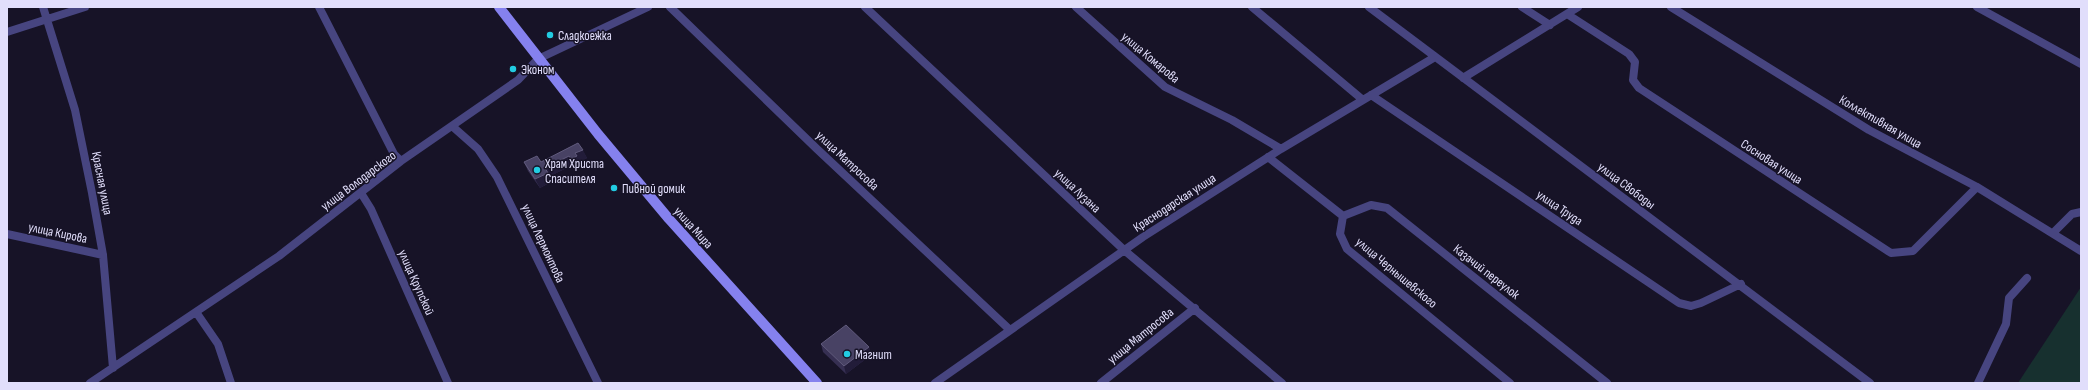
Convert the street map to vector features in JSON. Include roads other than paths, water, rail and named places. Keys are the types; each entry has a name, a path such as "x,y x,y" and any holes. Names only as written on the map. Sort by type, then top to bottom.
{"main road":[{"name":"улица Мира","path":"499,7 538,59 598,134 669,219 817,383"}],"street":[{"name":"Красная улица","path":"43,7 75,110 103,255 113,368"},
{"path":"7,32 85,7"},
{"path":"319,7 394,154 401,161"},
{"name":"улица Володарского","path":"90,383 100,380 113,368 279,256 401,161 518,80 538,59 648,7"},
{"name":"улица Матросова","path":"670,7 788,122 1010,330"},
{"name":"улица Лузана","path":"865,7 1124,250 1195,308 1282,383"},
{"name":"улица Комарова","path":"1076,7 1165,87 1232,120 1280,149"},
{"path":"1252,7 1363,100"},
{"name":"улица Свободы","path":"1369,7 1741,284 1870,383"},
{"path":"1522,7 1550,25"},
{"path":"1463,78 1578,7"},
{"name":"Коллективная улица","path":"1671,7 1869,130 1978,187 2081,251"},
{"path":"1977,7 2081,64"},
{"name":"Сосновая улица","path":"1567,14 1629,54 1635,62 1633,80 1640,88 1891,252 1905,253 1913,250 1978,187"},
{"name":"Краснодарская улица","path":"935,383 1124,250 1280,149 1435,57"},
{"name":"улица Труда","path":"1372,94 1680,304 1692,306 1741,284"},
{"name":"улица Лермонтова","path":"452,126 462,133 495,171 575,339 598,383"},
{"path":"1268,157 1343,216"},
{"name":"улица Крупской","path":"361,193 371,209 448,383"},
{"name":"Казачий переулок","path":"1343,216 1373,204 1380,204 1387,208 1607,383"},
{"path":"2053,233 2072,214 2081,212"},
{"name":"улица Чернышевского","path":"1343,216 1340,234 1347,248 1510,383"},
{"name":"улица Кирова","path":"7,234 103,255"},
{"path":"1978,383 2006,324 2009,298 2027,278"},
{"name":"улица Матросова","path":"1101,383 1195,308"},
{"path":"196,312 218,344 231,383"}],"place":[{"name":"Сладкоежка","path":"550,35"},
{"name":"Эконом","path":"513,69"},
{"name":"Храм Христа Спасителя","path":"537,170"},
{"name":"Пивной домик","path":"614,188"},
{"name":"Магнит","path":"847,354"}]}
